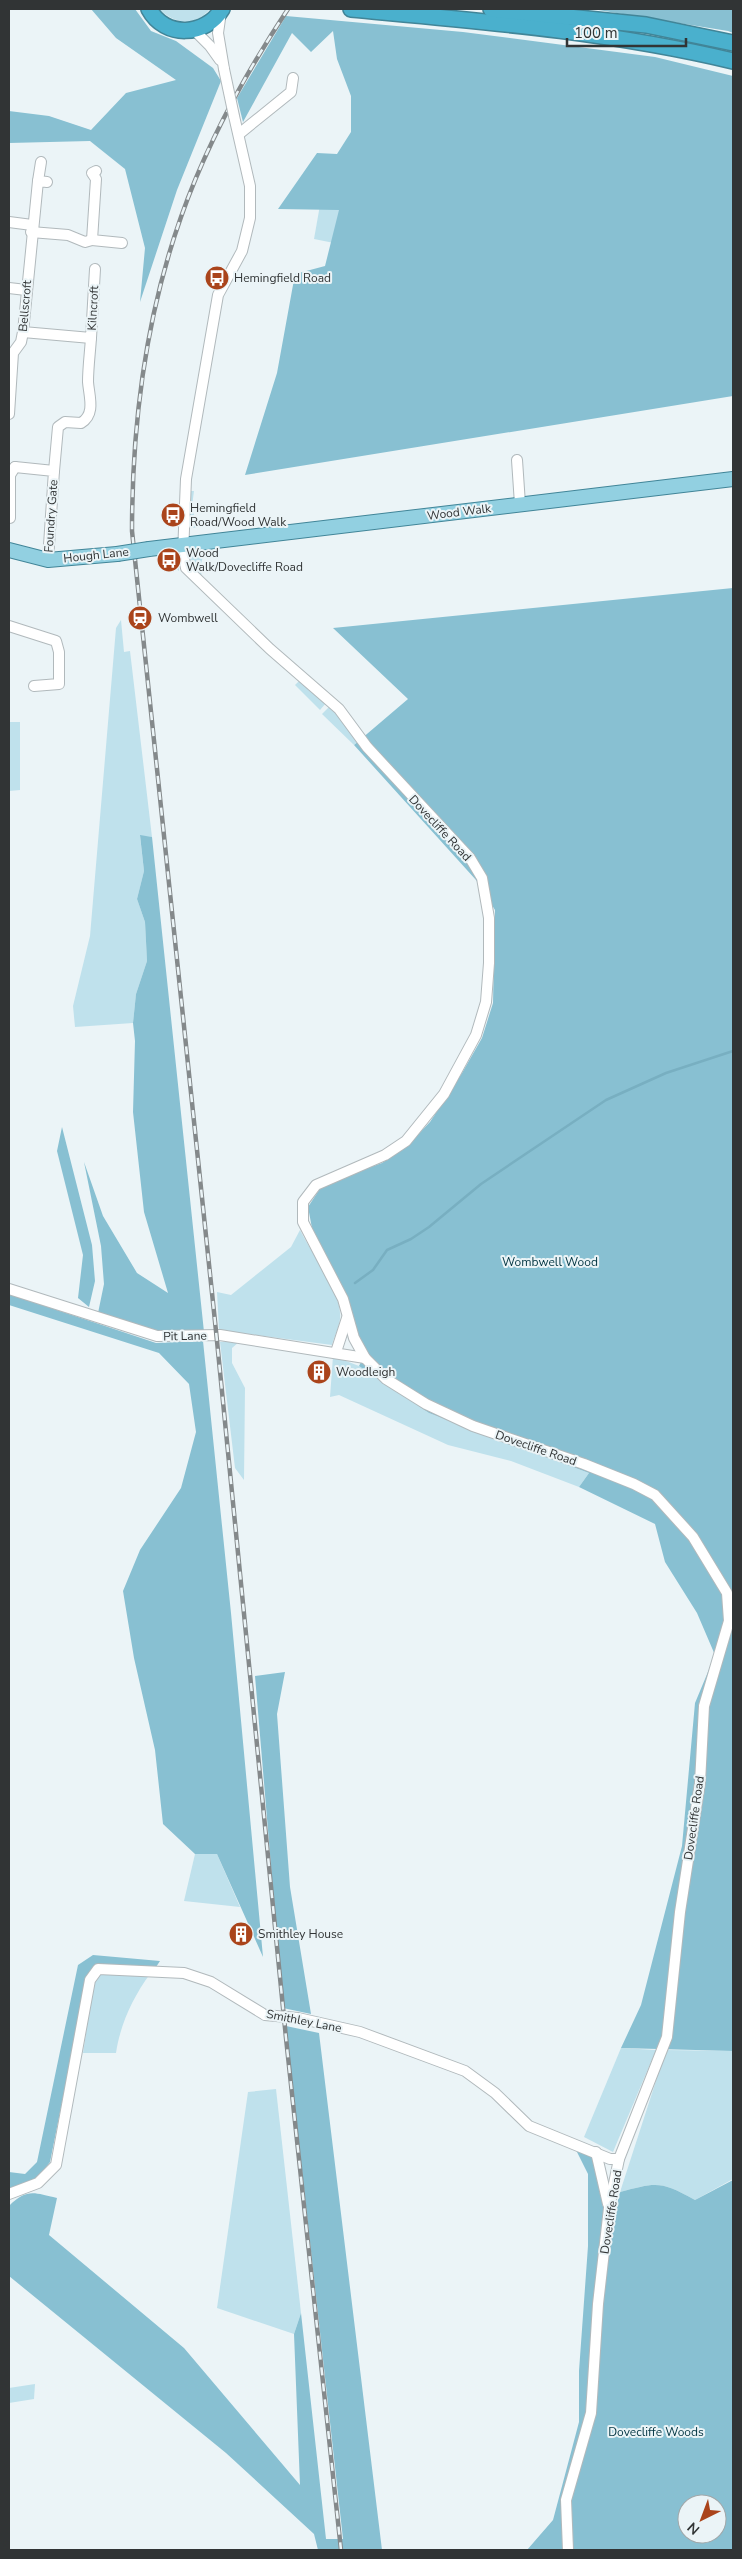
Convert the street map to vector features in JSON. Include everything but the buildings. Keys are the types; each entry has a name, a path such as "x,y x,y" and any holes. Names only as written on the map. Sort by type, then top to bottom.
{"highway":[{"path":"149,9 158,20 175,30 194,30 209,23 221,10"},
{"path":"351,9 546,28 654,44 733,61"},
{"path":"491,9 646,25 733,43"}],"main road":[{"name":"Wood Walk","path":"185,545 733,479"},
{"name":"Hough Lane","path":"9,550 48,560 117,554 185,545"}],"street":[{"path":"185,545 186,479 218,295 242,251 250,218 250,186 223,67 218,33 221,10"},
{"path":"194,30 210,46 223,67"},
{"path":"238,134 292,92 293,78"},
{"name":"Bellscroft","path":"9,414 11,352 21,342 23,332 32,228 43,182 41,162"},
{"path":"92,240 96,178 92,173 96,171"},
{"path":"9,222 68,235 85,242 92,240 122,243"},
{"name":"Kilncroft","path":"23,332 91,338 95,269"},
{"path":"9,288 26,290"},
{"name":"Foundry Gate","path":"48,560 58,427 66,422 81,422 88,416 91,396 88,383 91,338"},
{"path":"516,460 520,504"},
{"path":"10,518 10,475 12,464"},
{"name":"Foundry Gate","path":"12,464 54,471"},
{"name":"Dovecliffe Road","path":"185,545 182,554 186,568 270,648 339,709 367,747 470,858 482,878 489,918 490,964 486,1002 476,1035 460,1067 425,1120 406,1141 366,1164 324,1180 308,1194 303,1202 303,1222 343,1299 347,1318 365,1358 386,1379 426,1404 473,1426 584,1464 655,1495 693,1537 727,1593 729,1621 704,1706 700,1783 680,1912 667,2037 619,2159 609,2208 598,2304 591,2413 566,2500 568,2550"},
{"path":"9,626 56,641 59,652 59,684 34,686"},
{"name":"Pit Lane","path":"9,1289 158,1336 220,1335 365,1358"},
{"path":"336,1352 347,1318"},
{"name":"Smithley Lane","path":"9,2194 38,2183 56,2165 90,1980 98,1969 184,1973 211,1982 265,2015 298,2018 360,2032 464,2071 495,2093 529,2126 610,2159 619,2159"},
{"path":"596,2152 609,2208"}],"shaded area":[{"path":"159,9 210,9 198,19 184,21 171,18"},
{"path":"320,205 340,208 334,243 314,239"},
{"path":"190,491 194,491 194,514 203,526 193,528 189,511"},
{"path":"208,550 201,563 202,578 191,567 190,556 192,552"},
{"path":"175,554 178,559 179,571 172,565 170,555"},
{"path":"121,620 124,652 130,651 152,837 140,836 144,871 137,899 145,922 147,961 136,994 133,1023 75,1027 73,1006 90,936 116,628"},
{"path":"300,680 326,703 320,710 295,685"},
{"path":"330,706 359,740 354,745 322,714"},
{"path":"9,722 20,722 20,790 9,791"},
{"path":"300,1230 337,1298 340,1319 332,1345 219,1330 217,1292 231,1295 291,1247"},
{"path":"240,1341 232,1348 232,1363 245,1388 244,1480 235,1468 220,1342"},
{"path":"333,1356 359,1366 429,1413 589,1473 579,1487 511,1461 448,1445 339,1395 330,1397"},
{"path":"195,1854 217,1854 240,1907 184,1901"},
{"path":"101,1974 150,1974 128,2012 116,2053 83,2053 94,1981"},
{"path":"621,2048 656,2050 613,2152 584,2137"},
{"path":"666,2050 733,2051 733,2179 695,2200 674,2189 659,2185 643,2186 620,2192"},
{"path":"276,2089 301,2313 294,2334 217,2308 248,2092"},
{"path":"35,2384 34,2399 9,2403 9,2388"}],"green space":[{"path":"91,9 135,9 151,31 176,41 213,68 221,81 177,190 140,302 145,248 125,169 90,141 9,143 9,111 49,116 91,130 126,93 176,80 116,38"},
{"path":"592,9 733,9 733,33 728,31"},
{"path":"286,16 463,32 655,57 733,76 733,396 245,475 277,373 295,274 325,266 339,210 278,209 317,153 337,154 351,132 351,96 337,59 333,31 311,52 292,33 243,122 237,98"},
{"name":"Wombwell Wood","path":"733,588 733,2051 621,2048 641,2005 682,1846 695,1703 715,1655 697,1613 665,1562 655,1524 579,1487 589,1473 429,1413 359,1366 364,1356 315,1244 308,1207 323,1184 382,1163 408,1145 430,1122 462,1073 482,1038 493,1003 495,910 476,880 354,745 408,699 333,628"},
{"path":"140,835 152,837 204,1332 158,1333 98,1313 104,1284 101,1246 84,1162 103,1216 137,1273 168,1293 144,1212 133,1112 135,1041 133,1023 136,994 147,961 145,922 137,899 144,871"},
{"path":"62,1127 92,1245 95,1281 89,1307 78,1298 83,1255 57,1151"},
{"path":"9,1294 156,1343 203,1341 263,1957 217,1854 195,1854 163,1824 155,1750 134,1658 123,1591 140,1550 181,1488 196,1432 189,1384 159,1353 9,1305"},
{"path":"285,1672 277,1714 290,1887 311,2014 283,2008 255,1676"},
{"path":"93,1955 160,1961 154,1970 96,1967 87,1978 50,2162 36,2180 9,2189 9,2172 25,2174 37,2162 78,1965"},
{"path":"286,2026 319,2033 382,2550 318,2550 314,2534 226,2453 9,2276 9,2206 21,2196 31,2193 57,2198 49,2235 184,2348 300,2485 294,2334 301,2313 326,2539 343,2539"},
{"name":"Dovecliffe Woods","path":"576,2150 592,2157 604,2211 613,2221 620,2192 643,2186 659,2185 674,2189 695,2200 733,2180 733,2550 527,2550 553,2520 579,2422 579,2371 588,2246 588,2174"}],"waterway":[{"path":"355,1283 373,1270 387,1250 411,1239 429,1227 481,1184 606,1100 666,1073 733,1051"}],"railway":[{"path":"288,9 242,84 215,136 191,189 169,255 150,332 143,372 135,452 132,531 216,1331 286,2038 341,2550"}],"place":[{"name":"Hemingfield Road","path":"217,278"},
{"name":"Hemingfield Road/Wood Walk","path":"173,515"},
{"name":"Wood Walk/Dovecliffe Road","path":"169,560"},
{"name":"Wombwell","path":"140,618"},
{"name":"Woodleigh","path":"319,1372"},
{"name":"Smithley House","path":"241,1934"}]}
